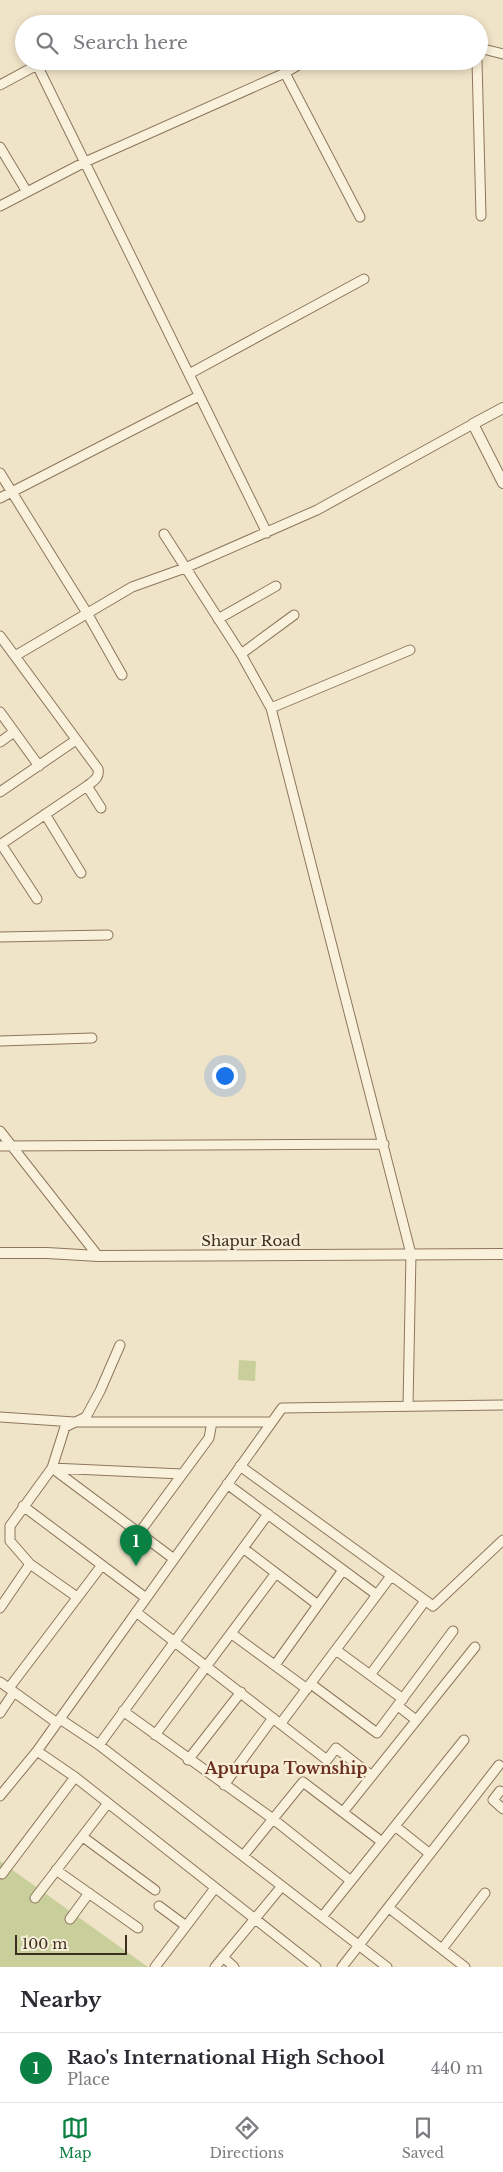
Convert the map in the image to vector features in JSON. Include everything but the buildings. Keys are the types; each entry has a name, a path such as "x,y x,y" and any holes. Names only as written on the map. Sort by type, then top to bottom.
{"street":[{"path":"488,50 503,54"},
{"path":"0,85 28,70"},
{"path":"39,70 267,533"},
{"path":"0,206 84,162 290,70"},
{"path":"477,70 481,216"},
{"path":"285,73 360,217"},
{"path":"0,147 27,192"},
{"path":"189,374 364,279"},
{"path":"0,498 199,396"},
{"path":"15,656 132,587 184,568 317,510 503,408"},
{"path":"473,424 503,483"},
{"path":"0,474 87,612 122,675"},
{"path":"164,534 184,568 241,654 271,708 411,1254 408,1406"},
{"path":"218,619 276,586"},
{"path":"241,654 294,615"},
{"path":"0,636 98,769 97,778 87,786 0,845 38,899"},
{"path":"271,708 410,650"},
{"path":"0,712 39,766"},
{"path":"0,742 14,732"},
{"path":"0,792 76,740"},
{"path":"87,786 101,808"},
{"path":"45,814 81,873"},
{"path":"0,937 108,935"},
{"path":"0,1041 92,1038"},
{"path":"0,1131 98,1256"},
{"path":"0,1146 384,1144"},
{"name":"Shapur Road","path":"0,1253 47,1252 98,1256 503,1254"},
{"path":"77,1597 30,1564 10,1541 10,1526 52,1468 65,1427 86,1417 100,1391 120,1345"},
{"path":"0,1796 37,1751 282,1408 503,1405"},
{"path":"0,1417 74,1422 272,1422"},
{"path":"139,1533 209,1438 212,1422"},
{"path":"240,1466 433,1606 503,1540"},
{"path":"52,1468 182,1474"},
{"path":"52,1468 174,1559"},
{"path":"228,1484 377,1595"},
{"path":"23,1506 146,1598"},
{"path":"99,1745 268,1514"},
{"path":"243,1548 318,1604"},
{"path":"0,1608 30,1564"},
{"path":"0,1713 12,1690 77,1597 102,1565"},
{"path":"275,1665 343,1570"},
{"path":"155,1735 208,1667 276,1573"},
{"path":"224,1785 277,1720 309,1686 391,1576"},
{"path":"370,1675 425,1601"},
{"path":"136,1612 328,1760 336,1748 372,1776"},
{"path":"232,1634 377,1733 453,1631"},
{"path":"343,1812 475,1646"},
{"path":"336,1650 370,1675 400,1702 416,1720"},
{"path":"0,1682 58,1721 99,1745 387,1967"},
{"path":"188,1760 240,1692"},
{"path":"123,1711 188,1760 273,1819 350,1882"},
{"path":"322,1917 464,1740"},
{"path":"37,1751 108,1803 316,1967"},
{"path":"342,1967 488,1782 499,1765"},
{"path":"2,1874 74,1777"},
{"path":"243,1856 303,1782 382,1842"},
{"path":"488,1782 501,1789 493,1800"},
{"path":"480,1791 503,1809"},
{"path":"35,1898 108,1803"},
{"path":"395,1826 430,1854"},
{"path":"83,1837 155,1890"},
{"path":"56,1870 138,1928"},
{"path":"215,1967 282,1886"},
{"path":"155,1967 215,1888"},
{"path":"70,1919 89,1893"},
{"path":"442,1949 485,1893"},
{"path":"159,1906 186,1926"},
{"path":"389,1908 465,1967"},
{"path":"223,1958 234,1967"}],"green space":[{"path":"239,1360 256,1361 255,1381 238,1380"},
{"path":"0,1861 148,1967 0,1967"}],"place":[{"name":"Rao's International High School","path":"136,1566"}],"district":[{"name":"Apurupa Township","path":"286,1768"}]}
